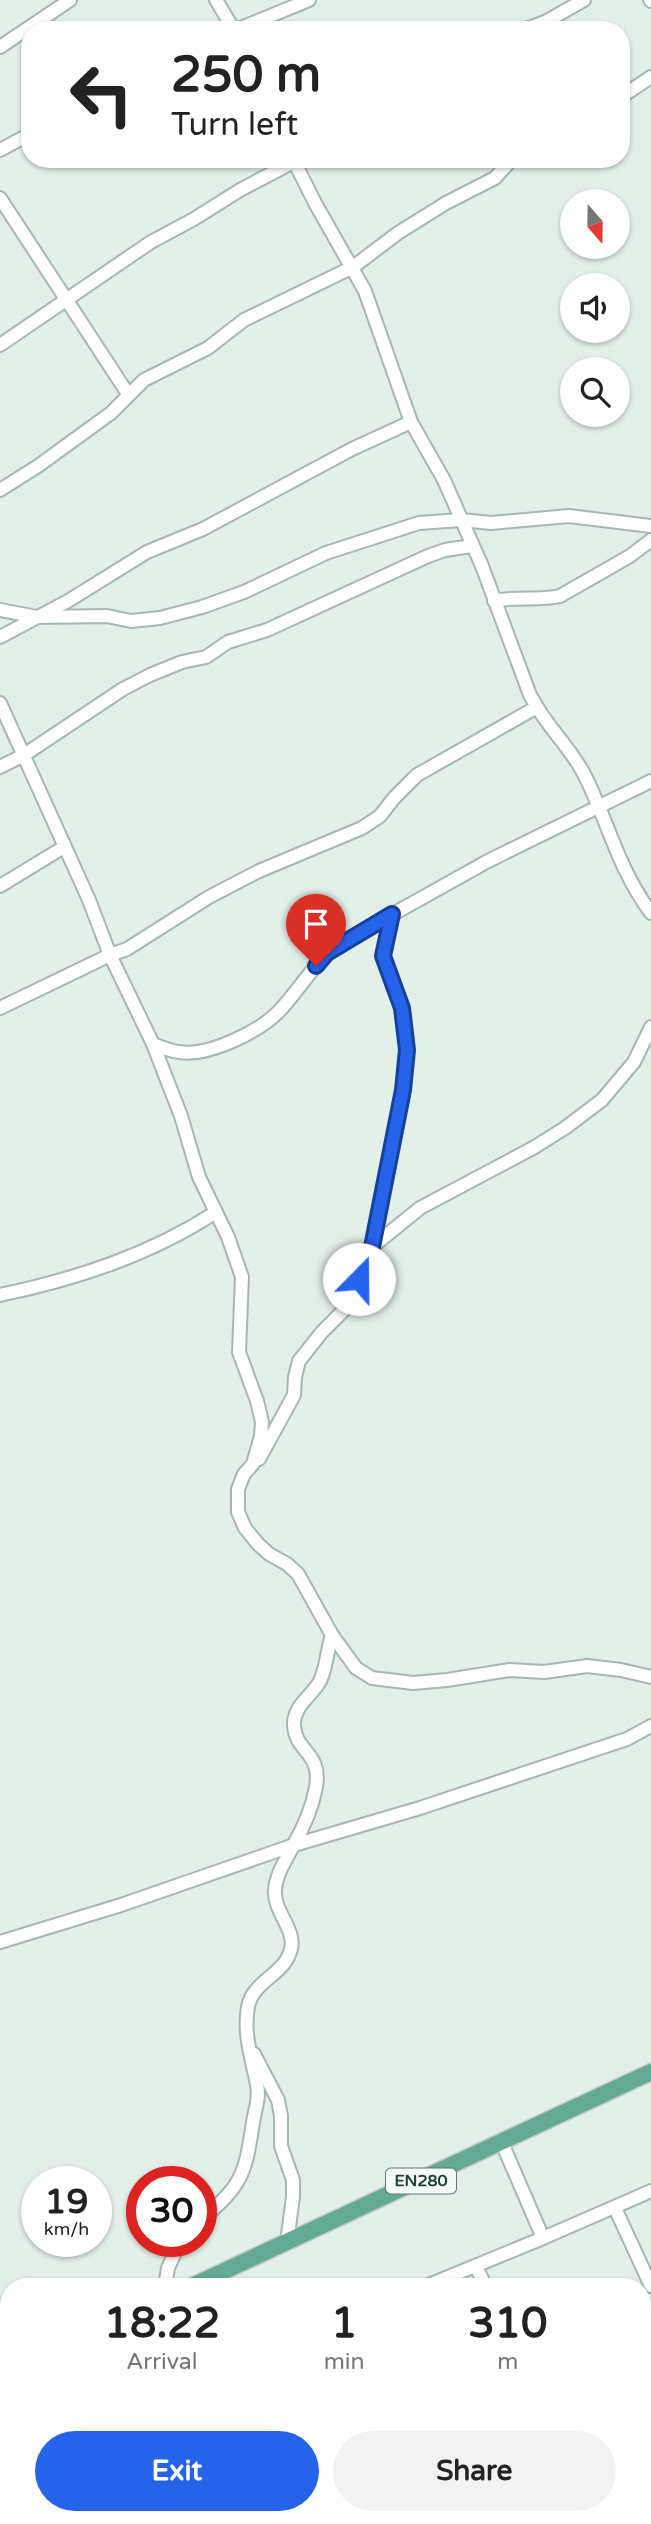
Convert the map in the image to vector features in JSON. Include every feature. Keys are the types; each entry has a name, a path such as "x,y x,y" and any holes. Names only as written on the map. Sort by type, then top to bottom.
{"main road":[{"name":"EN280","path":"209,2278 651,2072"}],"street":[{"path":"39,21 70,0"},
{"path":"216,0 229,21"},
{"path":"257,21 309,0"},
{"path":"547,21 584,0"},
{"path":"0,47 21,33"},
{"path":"630,91 651,77"},
{"path":"0,150 21,139"},
{"path":"0,345 151,242 281,168"},
{"path":"300,168 315,203 365,291 411,422 444,480 525,682 537,707 575,758 625,872 635,892 651,913"},
{"path":"0,490 111,413 144,380 214,344 244,320 352,267 398,233 436,209 486,184 505,168"},
{"path":"1,202 128,394"},
{"path":"0,637 68,601 147,552 203,529 352,449 411,422"},
{"path":"0,610 37,617 107,616 131,621 160,618 244,592 326,553 419,523 461,520 491,523 569,516 651,526"},
{"path":"494,601 560,596 630,556 651,540"},
{"path":"0,767 24,755 123,689 150,676 182,662 206,657 228,642 267,630 428,556 472,546"},
{"path":"0,703 89,900 110,955 153,1044 181,1116 199,1177 228,1237 242,1277 239,1352 262,1422 253,1464"},
{"path":"0,1008 127,949 209,897 259,871 373,822 417,775 537,707"},
{"path":"153,1044 180,1052 194,1052 243,1037 280,1011 327,953 488,861 651,781"},
{"path":"0,886 64,847"},
{"path":"372,1247 403,1090 407,1050 402,1008 383,956 392,914"},
{"path":"651,1027 634,1062 602,1100 533,1148 420,1208 372,1247 366,1255 353,1301 306,1349 299,1361 294,1395 288,1408 261,1458 244,1474 238,1489 238,1512 245,1528 269,1554 288,1564 298,1574 332,1635 356,1668 372,1678 413,1683 510,1670 544,1672 587,1666 651,1677"},
{"path":"0,1295 44,1286 111,1266 197,1225 216,1212"},
{"path":"217,2207 240,2180 247,2163 258,2098 248,2045 248,2005 265,1979 282,1967 292,1948 290,1935 274,1897 277,1877 310,1810 318,1771 316,1763 295,1734 295,1716 301,1704 319,1684 332,1635"},
{"path":"0,1942 628,1739 651,1726"},
{"path":"248,2045 270,2081 281,2116 281,2146 293,2180 287,2242"},
{"path":"502,2143 543,2238"},
{"path":"447,2278 651,2191"},
{"path":"615,2208 647,2278"},
{"path":"166,2278 173,2257"},
{"path":"476,2267 482,2278"}],"route":[{"path":"316,966 327,953 341,943 392,914 383,956 402,1008 407,1050 403,1090 372,1247 366,1255 359,1279"}]}
